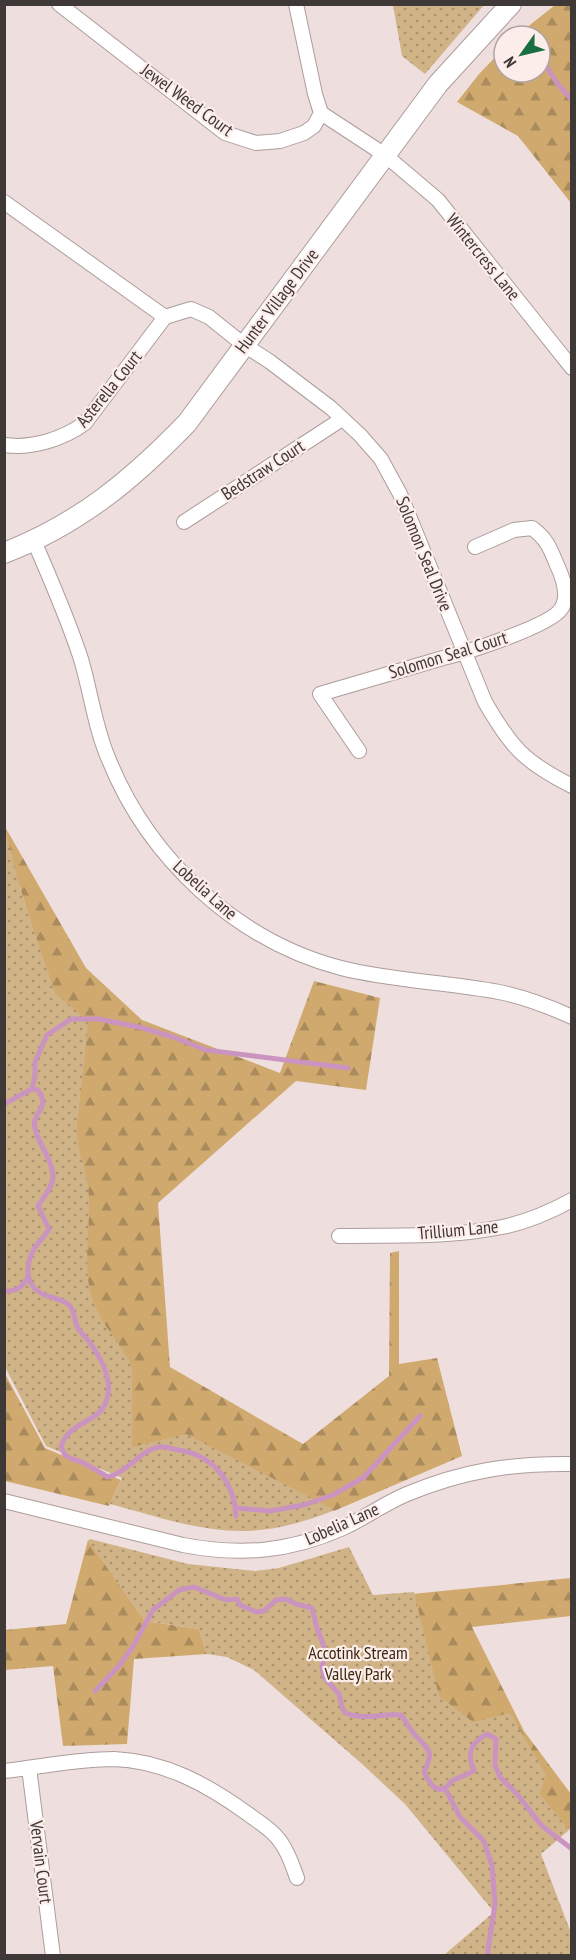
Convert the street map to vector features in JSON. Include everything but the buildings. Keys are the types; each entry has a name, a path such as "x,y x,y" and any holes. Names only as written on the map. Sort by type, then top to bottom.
{"street":[{"name":"Jewel Weed Court","path":"59,4 225,133 256,143 280,141 304,133 314,126 321,112"},
{"path":"296,4 321,112 385,155"},
{"name":"Hunter Village Drive","path":"4,552 34,541 88,510 150,461 187,423 438,84 511,4"},
{"name":"Wintercress Lane","path":"385,155 438,200 572,368"},
{"path":"4,202 165,318 191,309 209,316 244,345"},
{"name":"Asterella Court","path":"4,445 23,446 71,434 85,423 165,318"},
{"name":"Solomon Seal Drive","path":"244,345 331,408 360,435 381,459 400,494 485,702 504,735 526,759 544,772 572,786"},
{"name":"Bedstraw Court","path":"184,522 342,418"},
{"name":"Solomon Seal Court","path":"359,751 320,694 464,653 525,630 561,610 566,596 561,573 545,538 531,528 514,530 475,547"},
{"name":"Lobelia Lane","path":"34,541 67,617 98,729 124,793 141,822 161,849 210,899 263,936 340,968 379,976 499,992 536,1002 572,1017"},
{"name":"Trillium Lane","path":"339,1236 469,1232 503,1227 538,1216 572,1200"},
{"name":"Lobelia Lane","path":"4,1501 212,1551 257,1551 300,1544 324,1536 406,1494 461,1475 512,1465 572,1464"},
{"path":"4,1771 112,1759 147,1763 176,1772 218,1794 268,1828 282,1844 297,1878"},
{"name":"Vervain Court","path":"29,1768 52,1956"}],"green space":[{"path":"393,4 484,5 425,74 402,56"},
{"path":"555,5 571,5 571,203 518,136 457,102 492,60 492,84 552,84 552,24 531,24"},
{"path":"4,825 86,968 142,1020 280,1073 314,981 380,998 366,1090 296,1081 158,1203 170,1367 303,1444 389,1376 390,1253 399,1251 399,1364 437,1358 462,1456 334,1511 184,1435 130,1449 88,1292 79,1163 53,995 5,839"},
{"path":"5,828 21,892 55,993 88,1021 77,1131 89,1191 87,1259 89,1283 94,1305 132,1367 132,1447 186,1434 335,1510 289,1525 241,1531 191,1525 110,1504 122,1478 46,1446 5,1367"},
{"path":"4,1372 45,1448 121,1480 109,1506 5,1481"},
{"name":"Accotink Stream Valley Park","path":"90,1539 188,1564 255,1571 279,1568 349,1547 373,1595 414,1592 439,1696 473,1722 510,1713 546,1775 540,1794 569,1830 541,1854 571,1933 571,1955 444,1955 494,1912 405,1804 254,1670 227,1657 207,1654 199,1629 145,1621 88,1541"},
{"path":"88,1540 145,1621 199,1629 207,1654 134,1659 127,1744 63,1746 53,1666 5,1670 5,1630 66,1624"},
{"path":"571,1578 571,1616 472,1627 524,1731 571,1794 571,1828 567,1831 472,1723 437,1697 412,1594"}],"waterway":[{"path":"552,75 572,100"},
{"path":"32,1089 35,1062 47,1035 71,1019 99,1019 143,1028 206,1050 348,1068"},
{"path":"4,1104 32,1089 38,1090 43,1102 36,1118 35,1128 51,1164 53,1181 38,1206 49,1229 31,1256 28,1268 29,1279 39,1292 71,1307 80,1332 93,1346 107,1376 107,1399 103,1407 65,1438 61,1447 65,1455 108,1477 159,1447 190,1453 211,1464 226,1481 236,1516"},
{"path":"4,1291 19,1288 28,1277"},
{"path":"236,1508 270,1511 304,1505 333,1495 364,1477 420,1416"},
{"path":"95,1691 132,1648 153,1610 179,1590 194,1587 226,1600 237,1599 240,1605 256,1612 264,1611 276,1600 286,1599 312,1608 323,1644 324,1677 339,1694 345,1713 366,1717 401,1715 429,1752 429,1760 424,1772 432,1785 438,1789 445,1788 452,1781 474,1770 470,1754 477,1741 487,1734 496,1739 495,1765 500,1777 517,1794 542,1826 572,1849"},
{"path":"445,1788 460,1817 484,1841 492,1866 495,1904 487,1956"}]}
